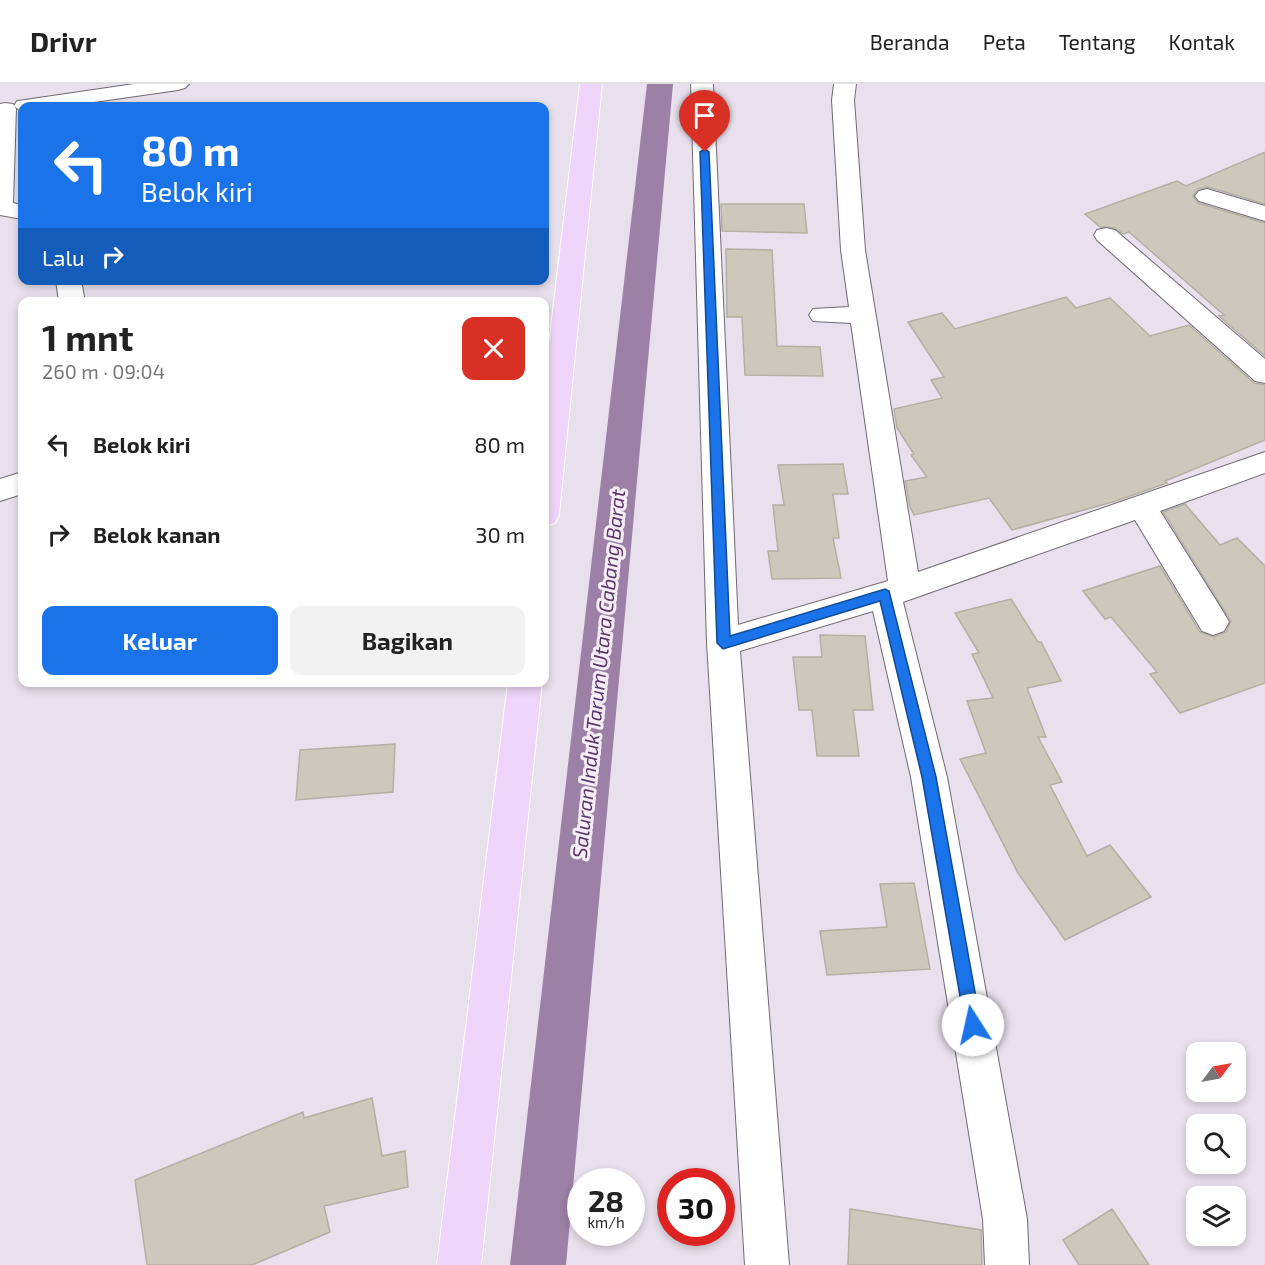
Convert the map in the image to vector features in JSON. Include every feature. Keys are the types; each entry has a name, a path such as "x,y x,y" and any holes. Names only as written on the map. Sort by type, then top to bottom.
{"main road":[{"path":"549,435 554,355 591,84"},
{"path":"459,1265 524,687"}],"street":[{"path":"54,102 178,84"},
{"path":"702,84 723,643 767,1265"},
{"path":"844,84 843,100 853,249 843,315 929,777 996,1162 1005,1219 1007,1265"},
{"path":"13,108 1,204 4,209 18,211"},
{"path":"1207,196 1265,214"},
{"path":"1106,235 1265,374"},
{"path":"723,643 895,592 1265,462"},
{"path":"0,490 18,484"},
{"path":"1141,505 1213,622"}],"building":[{"path":"1265,152 1265,204 1208,187 1198,189 1193,196 1198,203 1265,223 1265,356 1219,316 1224,315 1129,232 1123,234 1115,228 1100,227 1085,214 1177,181 1186,186"},
{"path":"721,204 804,204 807,233 722,231"},
{"path":"726,249 772,250 777,346 820,347 823,376 745,375 742,317 727,317"},
{"path":"1066,297 1076,308 1110,298 1150,336 1189,325 1254,383 1265,385 1265,440 1165,481 1167,483 1116,501 1012,530 989,498 914,515 910,507 905,481 927,477 911,455 914,454 897,428 894,409 942,398 931,380 944,377 908,322 942,313 955,329"},
{"path":"843,464 848,494 833,494 839,538 833,538 841,578 772,579 768,551 778,551 773,505 784,505 778,465"},
{"path":"1185,504 1220,545 1237,538 1265,566 1265,683 1180,713 1150,674 1157,672 1111,617 1105,619 1083,591 1160,566 1200,632 1214,637 1226,632 1231,621 1163,512"},
{"path":"1011,599 1038,642 1041,642 1061,681 1027,688 1046,737 1038,737 1062,782 1050,785 1087,856 1110,845 1151,897 1065,940 1018,873 960,759 986,753 967,701 993,698 972,654 979,653 955,613"},
{"path":"820,635 865,636 873,710 853,710 859,756 817,756 812,710 799,710 793,657 822,657"},
{"path":"395,744 393,792 296,800 300,750"},
{"path":"914,883 930,969 827,975 820,931 887,927 880,884"},
{"path":"372,1098 382,1156 405,1151 408,1187 324,1206 330,1232 252,1265 147,1265 135,1180 303,1112 304,1118"},
{"path":"850,1209 981,1230 982,1265 848,1265"},
{"path":"1112,1209 1149,1265 1079,1265 1063,1240"}],"waterway":[{"name":"Saluran Induk Tarum Utara Cabang Barat","path":"538,1265 660,84"}],"route":[{"path":"705,152 723,643 885,595 929,777 973,1025"}]}
